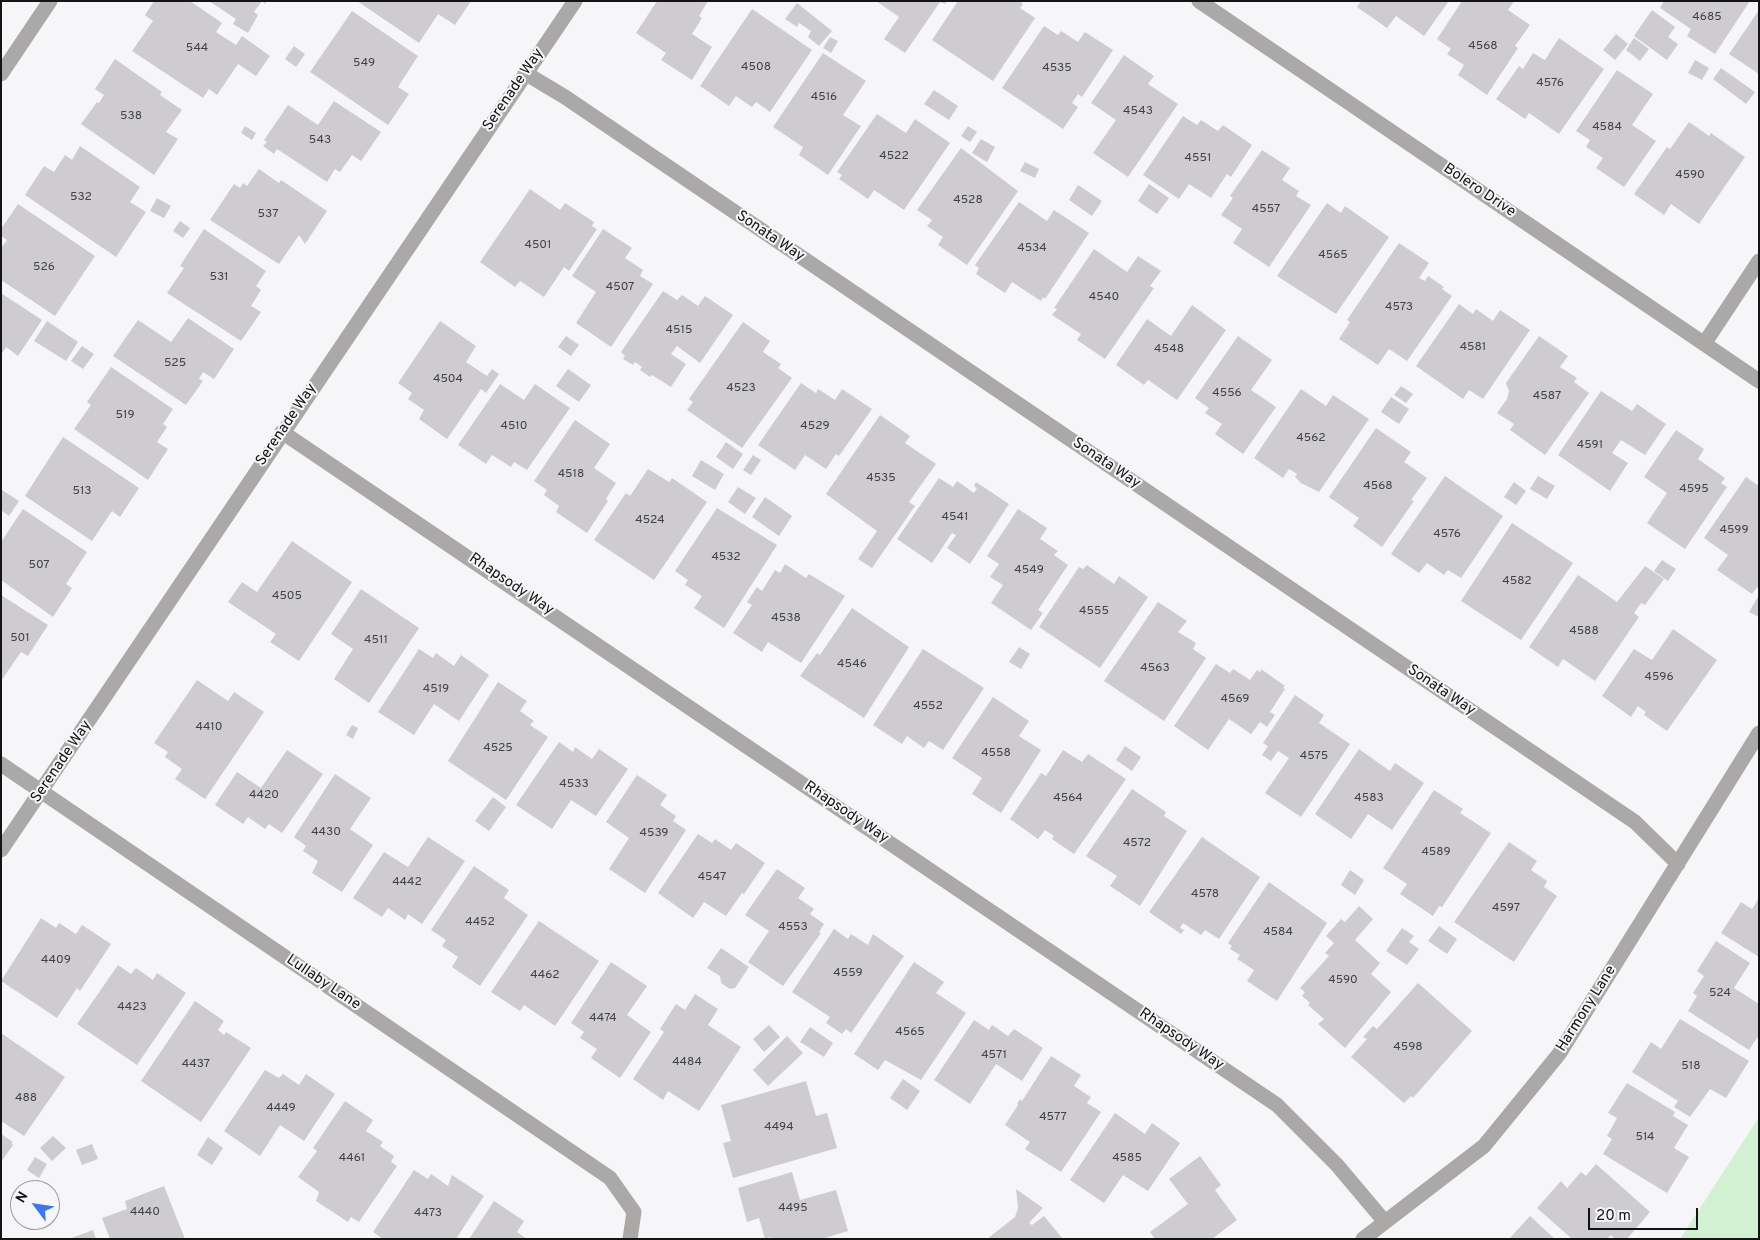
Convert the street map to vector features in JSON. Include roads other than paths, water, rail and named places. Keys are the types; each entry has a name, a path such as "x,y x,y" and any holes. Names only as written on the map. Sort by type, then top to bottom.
{"street":[{"path":"1,74 50,1"},
{"name":"Serenade Way","path":"1,850 574,1"},
{"name":"Bolero Drive","path":"1199,1 1759,382"},
{"name":"Sonata Way","path":"525,73 565,97 1619,811 1635,822 1678,864"},
{"path":"1704,344 1759,261"},
{"name":"Rhapsody Way","path":"282,432 1277,1105 1337,1165 1385,1222"},
{"name":"Harmony Lane","path":"1363,1239 1484,1146 1559,1054 1759,733"},
{"name":"Lullaby Lane","path":"1,764 610,1178 634,1212 630,1239"}]}
